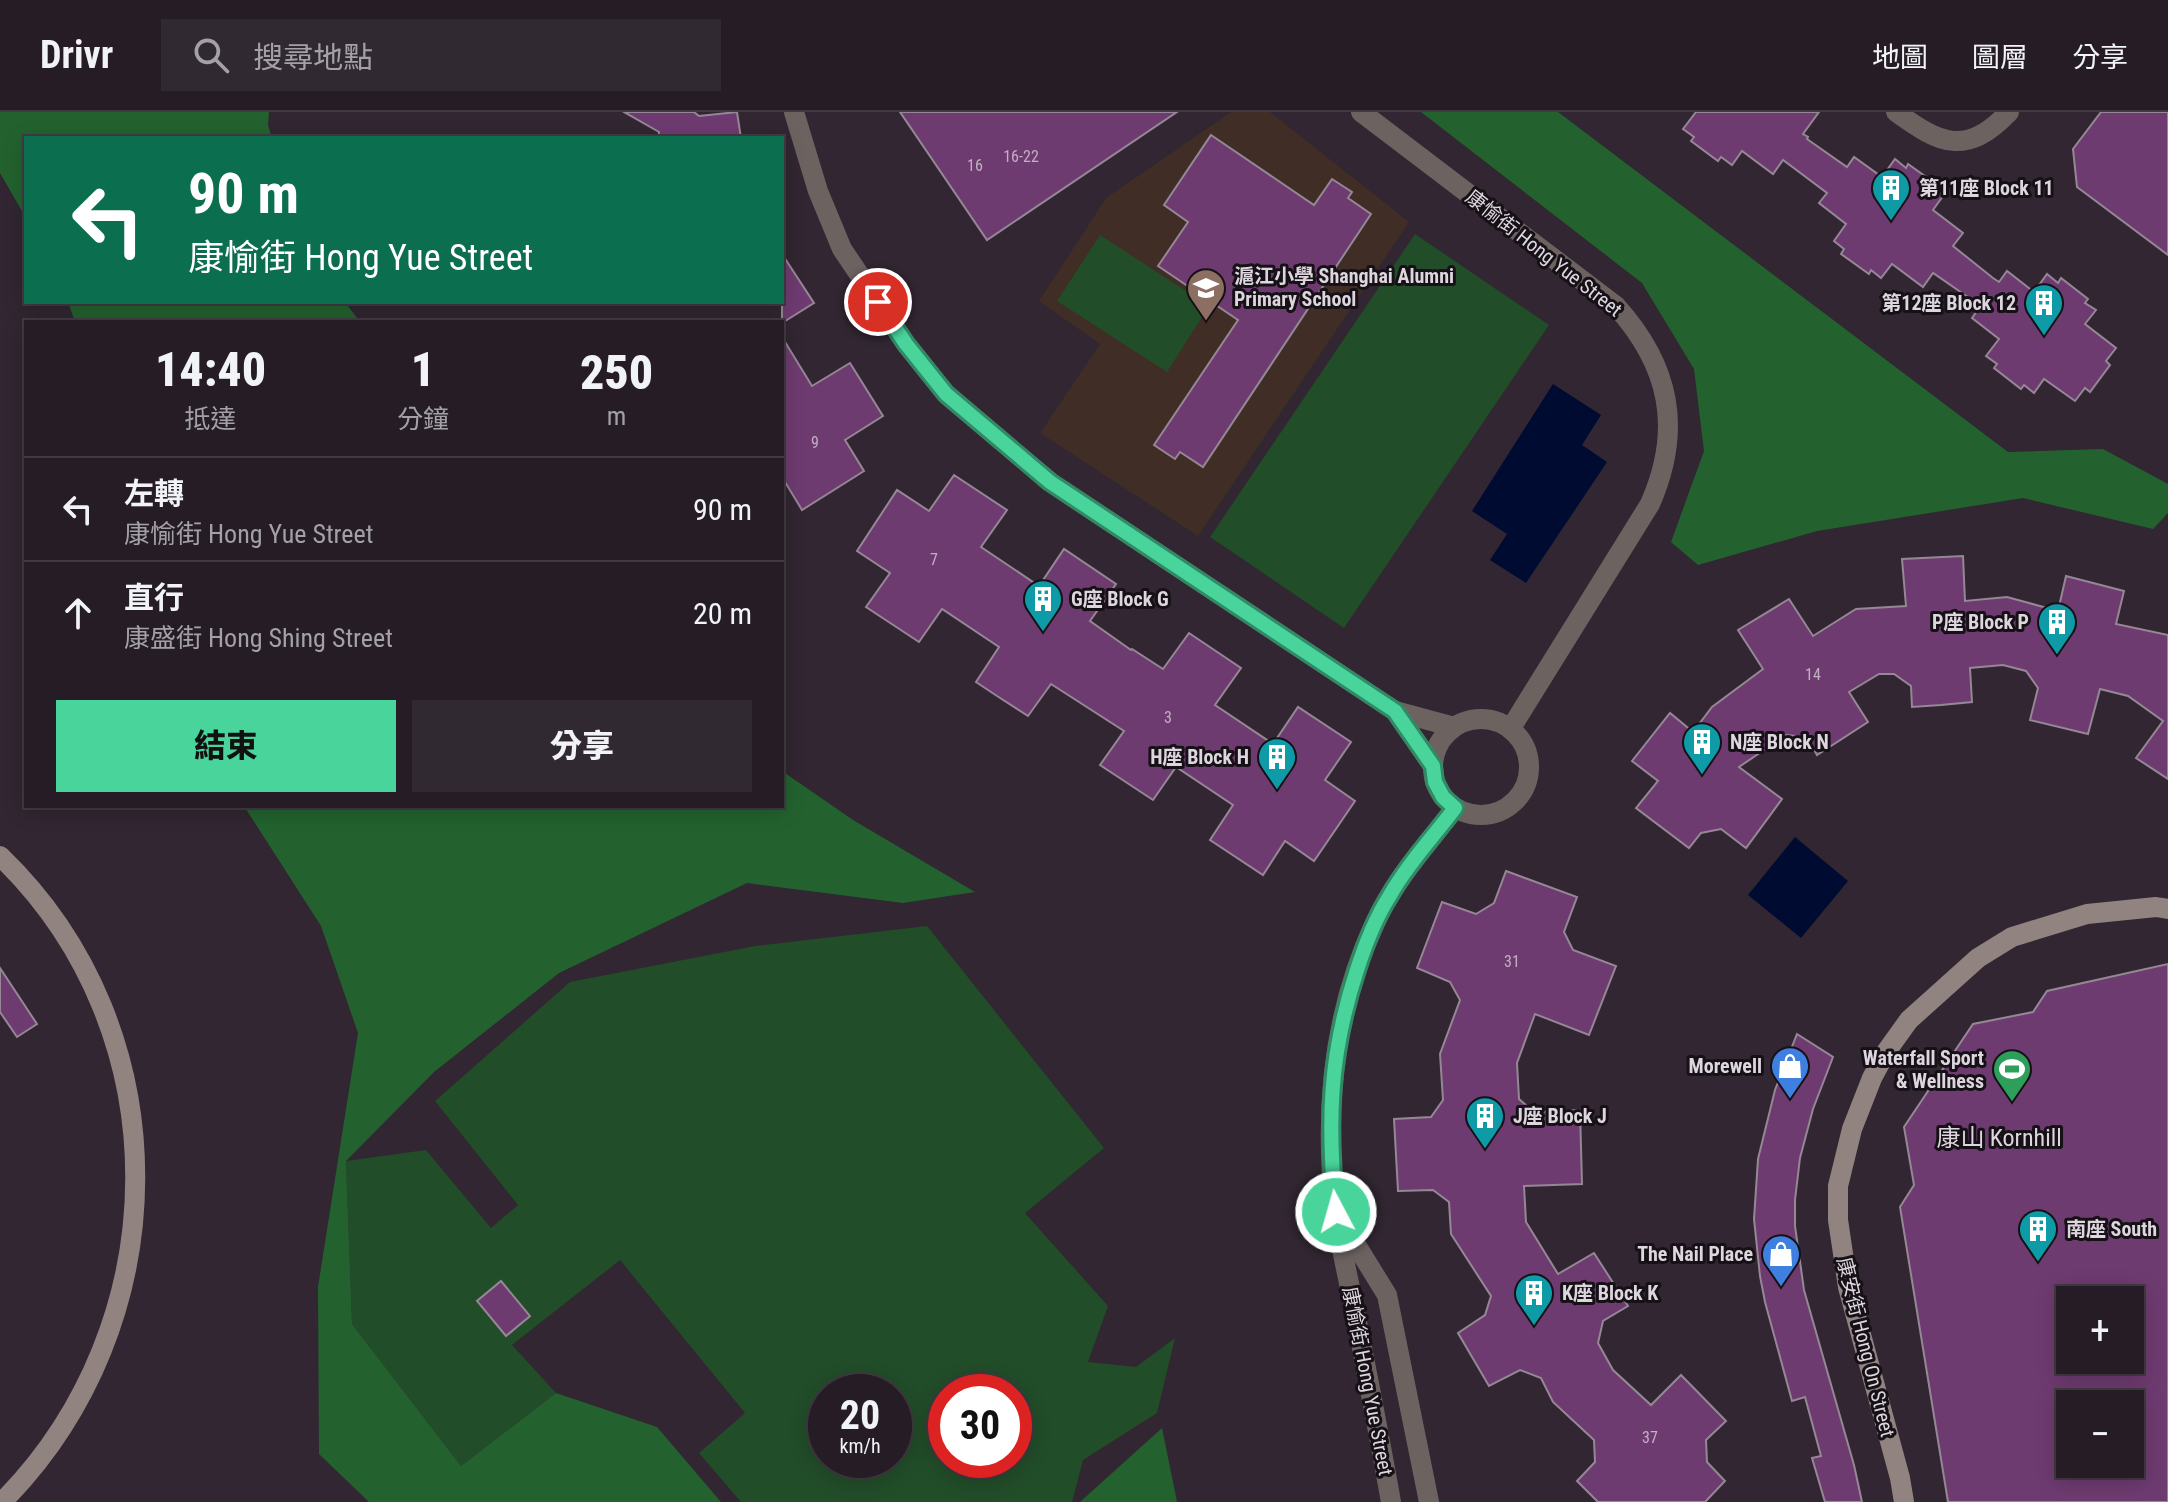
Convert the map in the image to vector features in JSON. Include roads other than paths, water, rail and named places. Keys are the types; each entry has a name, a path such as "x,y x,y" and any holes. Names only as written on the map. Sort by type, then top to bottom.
{"street":[{"path":"794,112 818,191 842,249 906,344 946,394 1050,482 1395,711 1454,727"},
{"name":"康愉街 Hong Yue Street","path":"1361,112 1616,306 1647,346 1665,392 1669,438 1665,463 1650,504 1511,728"},
{"path":"1896,112 1923,132 1948,141 1963,141 1979,135 1994,127 2009,112"},
{"path":"1395,711 1433,766"},
{"path":"1482,718 1511,728 1522,740 1530,771 1521,794 1503,811 1487,816 1470,814 1455,808 1443,797 1435,782 1435,751 1454,727 1467,720 1482,718"},
{"name":"康愉街 Hong Yue Street","path":"1391,1502 1336,1212 1330,1155 1330,1109 1339,1033 1375,923 1389,896 1455,808"},
{"path":"0,856 56,922 91,981 116,1049 125,1087 132,1121 135,1184 129,1261 98,1363 76,1405 37,1465 2,1502"},
{"name":"康安街 Hong On Street","path":"1904,1502 1897,1464 1848,1287 1838,1220 1838,1186 1852,1129 1872,1078 1909,1020 1978,958 2012,937 2087,914 2156,907 2168,909"},
{"name":"康愉街 Hong Yue Street","path":"1336,1212 1387,1295 1429,1502"}],"water":[{"path":"1553,384 1601,415 1582,445 1607,462 1526,583 1490,560 1507,534 1472,511"},
{"path":"1795,837 1848,881 1801,938 1748,895"}],"place":[{"name":"第11座 Block 11","path":"1891,222"},
{"name":"滬江小學 Shanghai Alumni Primary School","path":"1206,322"},
{"name":"第12座 Block 12","path":"2044,337"},
{"name":"G座 Block G","path":"1043,633"},
{"name":"P座 Block P","path":"2057,656"},
{"name":"N座 Block N","path":"1702,776"},
{"name":"H座 Block H","path":"1277,791"},
{"name":"Morewell","path":"1790,1100"},
{"name":"Waterfall Sport & Wellness","path":"2012,1103"},
{"name":"J座 Block J","path":"1485,1150"},
{"name":"南座 South","path":"2038,1263"},
{"name":"The Nail Place","path":"1781,1288"},
{"name":"K座 Block K","path":"1534,1327"}],"district":[{"name":"康山 Kornhill","path":"1999,1138"}]}
